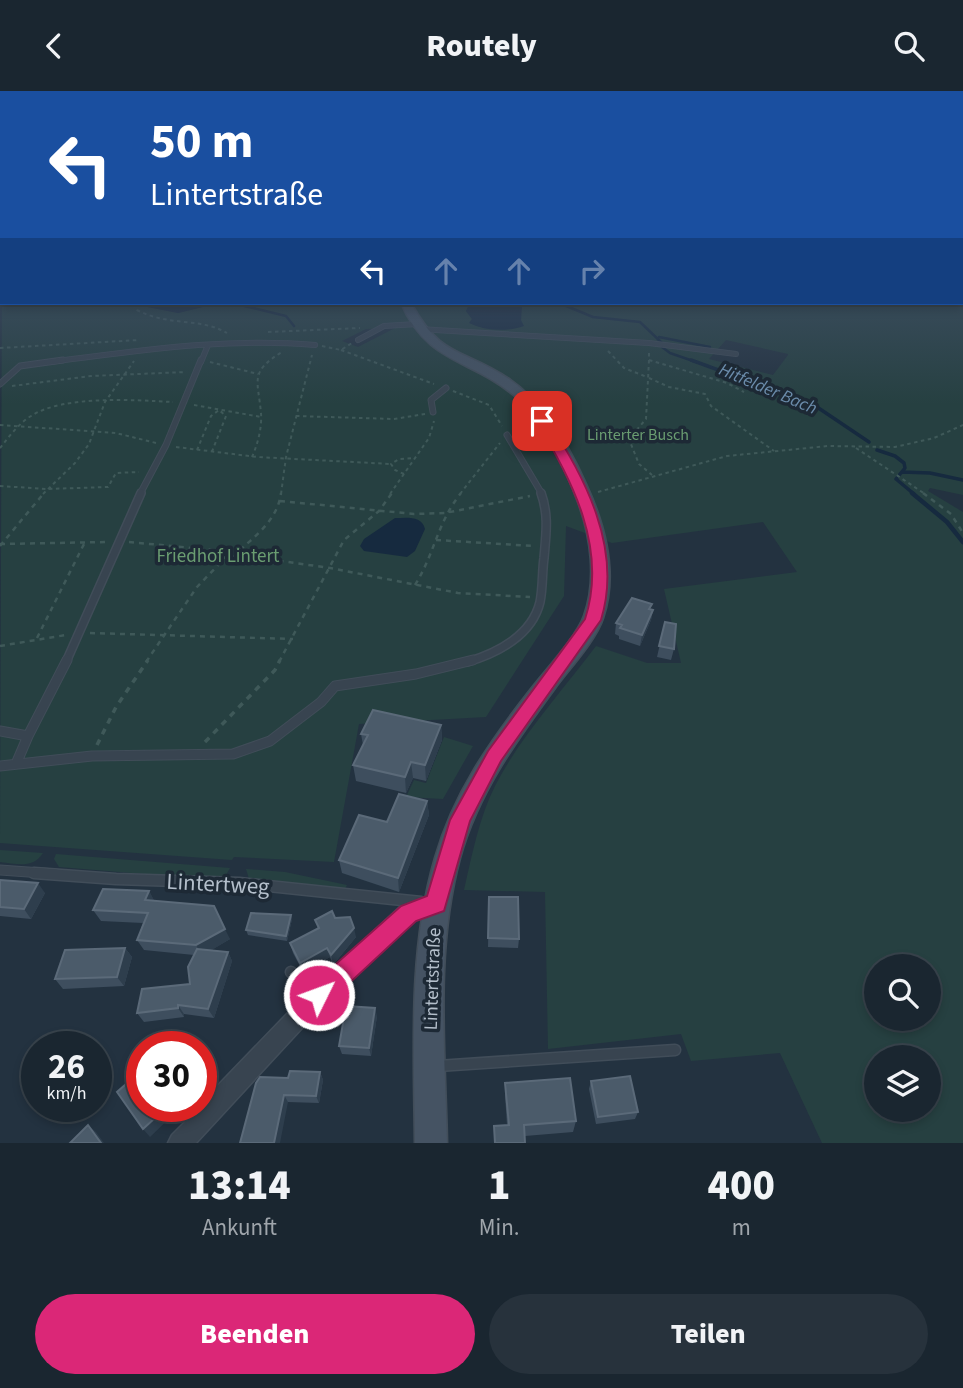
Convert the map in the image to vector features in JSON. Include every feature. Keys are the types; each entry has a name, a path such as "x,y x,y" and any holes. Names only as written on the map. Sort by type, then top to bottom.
{"main road":[{"name":"Lintertstraße","path":"408,306 418,327 434,346 505,383 531,404 571,467 583,494 597,537 601,577 599,600 593,620 494,756 460,820 436,903 430,1067 431,1143"}],"street":[{"path":"180,1143 319,995 408,913 436,903"}],"lane":[{"path":"358,340 384,326 418,327 649,343 736,354"},
{"path":"0,384 20,366 208,345 290,342 315,345"},
{"path":"16,764 81,633 208,345"},
{"path":"433,412 431,400 446,388"},
{"path":"0,766 92,757 233,754 270,741 321,702 339,683 468,663 501,651 528,627 541,598 547,517 542,494 507,435"},
{"path":"0,731 28,736"},
{"name":"Lintertweg","path":"0,870 116,879 239,883 436,903"},
{"path":"290,972 319,995"},
{"path":"430,1067 675,1050"}],"path":[{"path":"136,306 137,310 160,321 221,327 225,333"},
{"path":"586,339 584,341 607,350 624,368 669,387 705,394 711,406 774,451"},
{"path":"341,349 358,340"},
{"path":"252,457 259,440 261,417 256,385 258,374 271,359 287,348 290,342"},
{"path":"649,343 646,419 629,439 639,464 653,477"},
{"path":"239,555 267,525 280,501 286,457 315,345 341,349 489,405 507,435 445,513 426,567 415,585"},
{"path":"0,546 89,444 105,402 127,374 139,352"},
{"path":"202,360 258,374"},
{"path":"649,360 727,383 744,392"},
{"path":"12,386 127,374 197,372"},
{"path":"0,448 18,427 38,412 105,402 184,403 261,417"},
{"path":"197,451 211,416 219,410"},
{"path":"211,454 226,416 219,410"},
{"path":"193,755 275,670 345,540 379,511 429,438 434,425 433,412 394,419 296,416"},
{"path":"0,425 94,431 211,454 391,464 399,459 415,458"},
{"path":"583,494 599,492 727,456 828,446 856,448 905,445 934,438 963,425"},
{"path":"856,448 951,513 963,533"},
{"path":"391,464 395,470 404,474"},
{"path":"0,486 47,489 108,487 116,473 150,472"},
{"path":"280,501 379,511 445,513 542,494"},
{"path":"435,540 544,547"},
{"path":"37,638 84,543"},
{"path":"225,558 222,554 228,548 240,551"},
{"path":"92,757 116,707 197,587 225,558 239,555 457,593 541,598"},
{"path":"0,646 81,633 293,639"}],"green space":[{"path":"2,306 143,306 178,313 206,306 468,306 466,311 472,319 470,323 480,327 513,329 521,320 522,306 963,306 963,495 930,488 928,491 963,512 963,1143 822,1143 780,1053 691,1061 681,1034 548,1049 545,892 464,890 480,824 495,786 529,732 596,646 647,663 681,663 664,589 797,572 763,522 612,543 566,526 564,596 486,717 359,724 334,862 234,857 232,860 0,843","holes":["395,328 358,347 342,341 366,329","726,340 788,354 773,375 709,359"]},
{"path":"444,737 473,746 443,799 406,797 414,780 426,783"},
{"path":"0,850 43,853 34,861 18,864 0,862"},
{"path":"56,854 230,868 226,875 216,880 59,867 54,859"},
{"path":"246,869 285,872 347,885 344,891 249,879"}],"water":[{"path":"143,306 206,306 178,313"},
{"path":"468,306 522,306 521,320 524,326 496,330 482,328 469,323 472,319 466,311"},
{"path":"395,518 421,521 425,529 415,551 407,557 364,551 360,546 364,539"}],"building":[{"path":"632,598 652,604 649,609 653,610 642,635 620,628 622,625 616,623"},
{"path":"665,622 676,624 674,649 659,646"},
{"path":"373,710 441,725 425,765 411,762 405,777 353,765 368,735 361,734"},
{"path":"399,794 427,801 398,878 339,860 359,815 387,822"},
{"path":"0,880 38,883 24,909 0,907"},
{"path":"103,889 149,891 145,900 214,906 225,929 196,945 137,940 148,913 93,910"},
{"path":"489,897 518,897 519,939 488,938"},
{"path":"332,911 335,918 350,917 354,928 331,955 327,948 300,963 290,943 319,928 315,920"},
{"path":"251,913 291,915 286,936 246,930"},
{"path":"125,948 117,977 55,979 65,950"},
{"path":"197,949 228,952 208,1009 178,1005 178,1008 137,1013 142,989 190,984 188,967"},
{"path":"346,1006 375,1008 369,1048 339,1046"},
{"path":"290,1071 320,1072 316,1096 284,1095 274,1143 240,1143 260,1077 288,1078"},
{"path":"630,1076 638,1112 598,1117 591,1081"},
{"path":"570,1078 576,1121 524,1125 525,1143 495,1143 494,1126 509,1125 505,1083"},
{"path":"126,1084 126,1105 117,1092"},
{"path":"138,1122 151,1122 143,1129"},
{"path":"88,1125 101,1143 70,1143"}],"waterway":[{"path":"245,306 286,316 294,326"},
{"name":"Hitfelder Bach","path":"567,306 593,317 640,322 662,343"},
{"path":"659,337 710,347"},
{"name":"Hitfelder Bach","path":"662,347 670,353 696,362"},
{"name":"Hitfelder Bach","path":"691,360 814,405 869,442"},
{"name":"Hitfelder Bach","path":"877,450 895,456 904,463 905,468 896,479 914,494"},
{"path":"902,472 930,473 963,480"},
{"name":"Hitfelder Bach","path":"912,493 947,522 963,542"}],"route":[{"path":"319,995 408,913 436,903 460,820 494,756 568,658 593,620 599,600 601,577 597,537 571,467 542,421"}],"park label":[{"name":"Linterter Busch","path":"638,435"},
{"name":"Friedhof Lintert","path":"218,556"}]}
